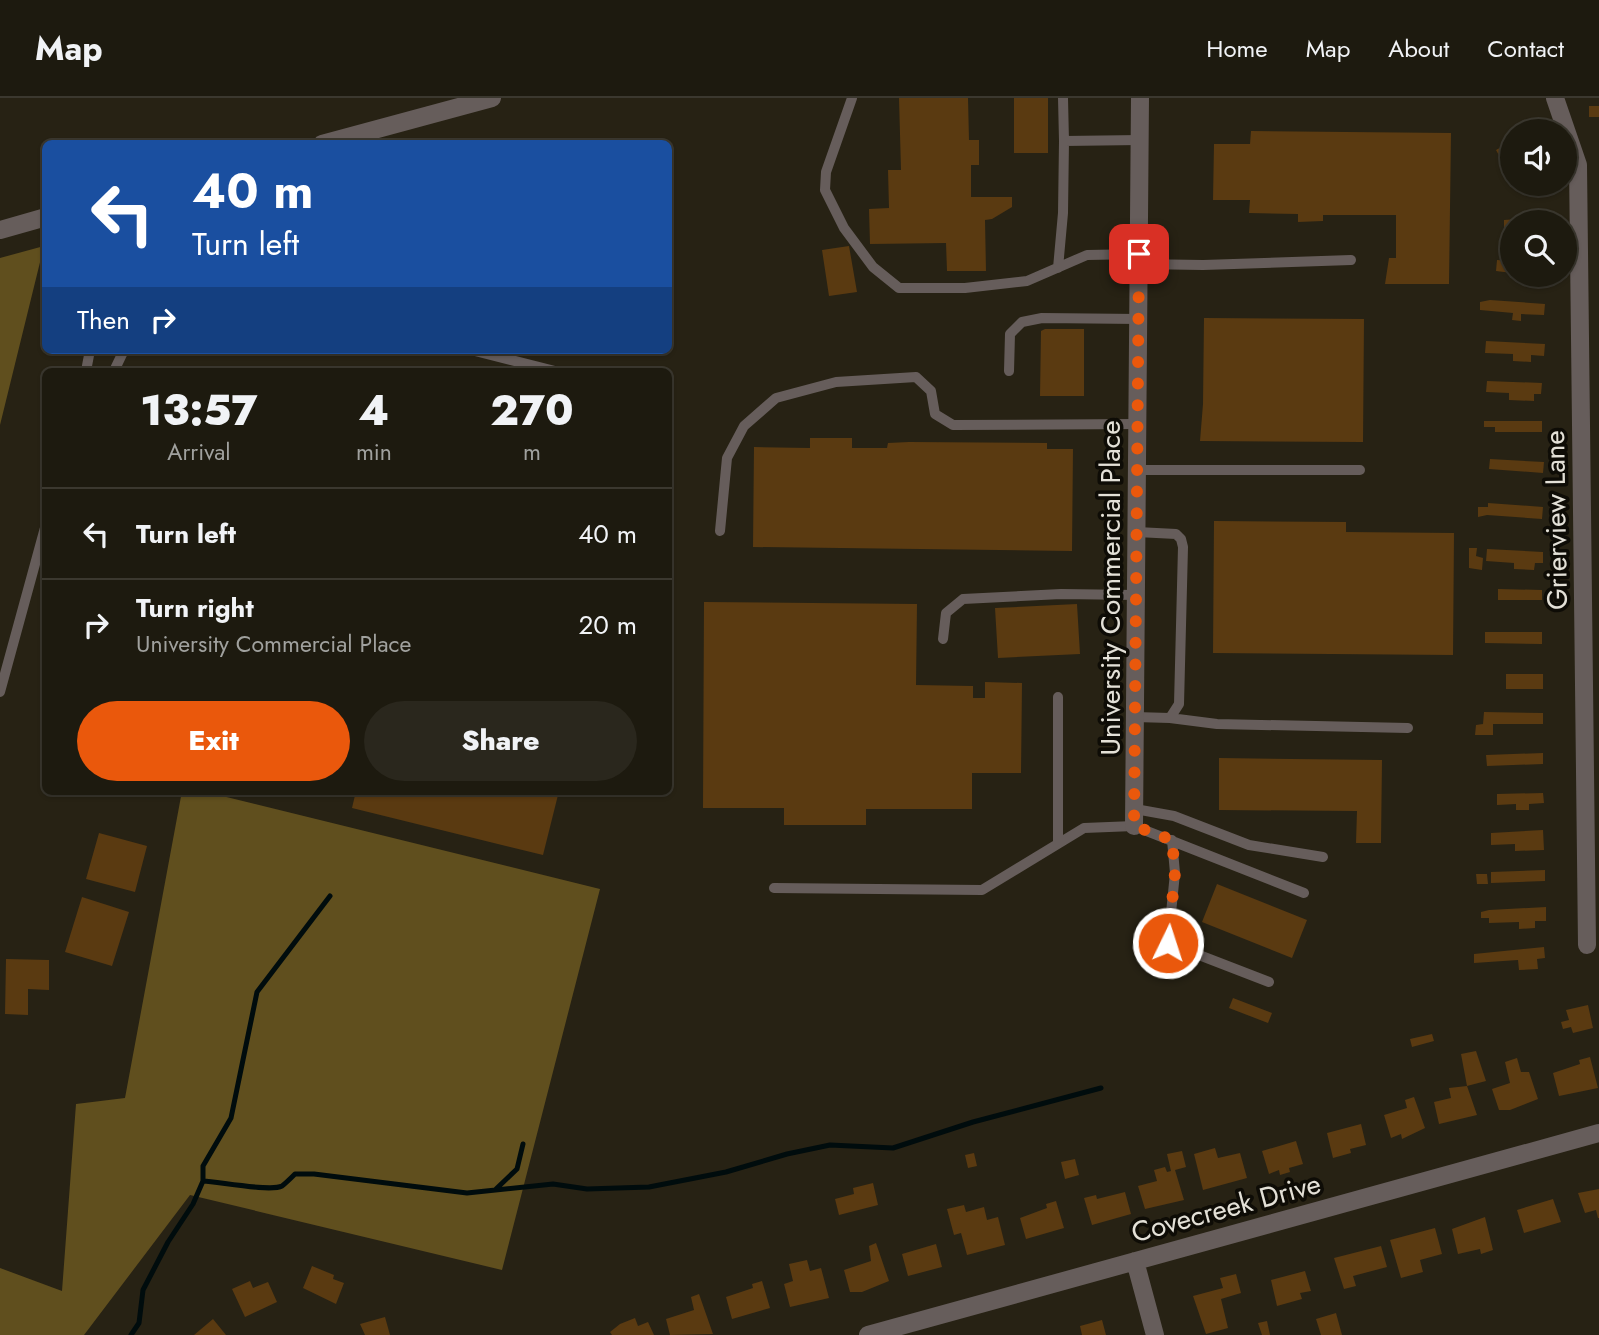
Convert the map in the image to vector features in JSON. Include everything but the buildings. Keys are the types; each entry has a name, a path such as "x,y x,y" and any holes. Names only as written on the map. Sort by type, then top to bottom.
{"street":[{"path":"337,140 492,98"},
{"name":"University Commercial Place","path":"1134,818 1140,98"},
{"name":"Grierview Lane","path":"1555,98 1578,165 1587,945"},
{"path":"0,230 42,218"},
{"name":"Covecreek Drive","path":"868,1335 1599,1133"},
{"path":"1135,1261 1155,1335"}],"lane":[{"path":"852,98 825,172 825,190 844,228 873,267 899,288 965,288 1027,281 1087,255 1203,265 1351,260"},
{"path":"1058,268 1063,213 1063,98"},
{"path":"1064,141 1140,140"},
{"path":"1009,371 1010,334 1022,322 1042,318 1139,319"},
{"path":"487,354 543,368"},
{"path":"720,531 727,458 744,426 776,398 836,382 916,377 931,391 936,414 953,425 1138,424"},
{"path":"1137,470 1360,470"},
{"path":"1137,532 1176,534 1181,539 1179,704 1170,718"},
{"path":"0,692 42,539"},
{"path":"943,639 946,613 963,598 1060,594 1136,595"},
{"path":"1058,697 1058,844"},
{"path":"1135,717 1217,724 1408,728"},
{"path":"774,888 982,890 1084,828 1134,818 1174,816 1249,845 1323,857"},
{"path":"1134,818 1172,840 1304,893"},
{"path":"1172,840 1175,873 1168,943 1269,982"}],"shaded area":[{"path":"42,247 0,425 0,258"},
{"path":"181,795 218,795 600,889 502,1270 190,1195 84,1335 0,1335 0,1268 62,1291 76,1104 125,1098"}],"waterway":[{"path":"131,1335 139,1323 143,1290 168,1242 193,1204 203,1181 203,1166 231,1118 257,992 330,896"},
{"path":"203,1181 276,1188 295,1174 314,1174 467,1193 553,1184 587,1189 649,1187 726,1172 830,1145 893,1148 973,1122 1101,1088"},
{"path":"496,1189 517,1169 523,1144"}],"route":[{"path":"1139,254 1134,826 1172,840 1175,873 1168,943"}]}
